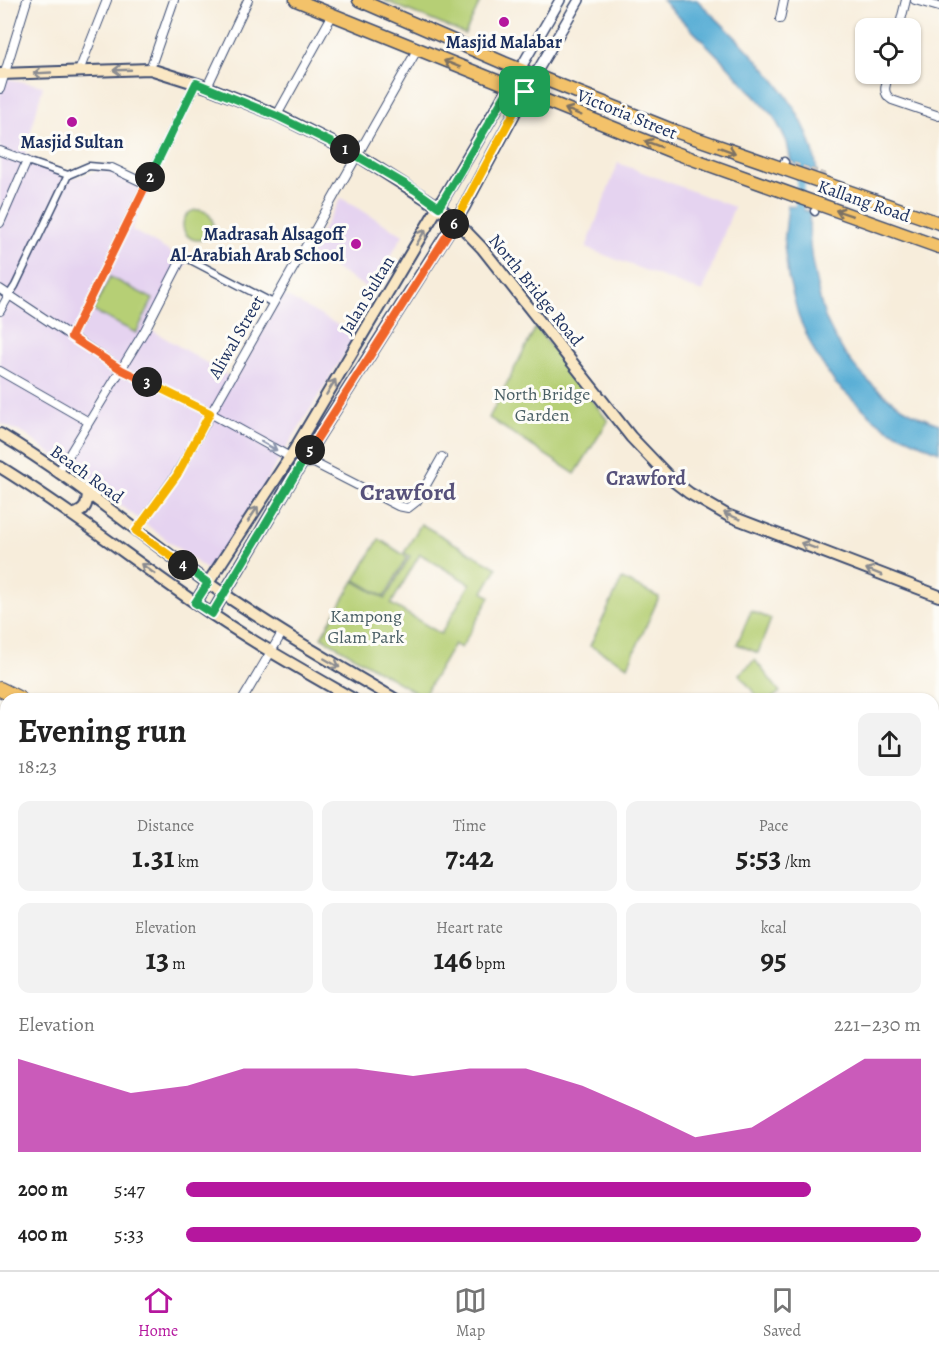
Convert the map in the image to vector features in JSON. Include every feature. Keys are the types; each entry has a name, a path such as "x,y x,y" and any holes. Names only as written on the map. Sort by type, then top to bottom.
{"main road":[{"name":"Victoria Street","path":"296,0 663,148 778,190"},
{"name":"Victoria Street","path":"360,0 397,18 672,130 784,164"},
{"name":"North Bridge Road","path":"3,74 150,69 201,85 277,116 357,155 439,207 456,221 482,248 631,437 672,480 689,493 727,515 939,596"},
{"name":"Jalan Sultan","path":"195,603 290,457 520,69"},
{"name":"Jalan Sultan","path":"212,614 304,459 456,221 535,75"},
{"name":"Kallang Road","path":"784,164 827,185 939,223"},
{"name":"Kallang Road","path":"778,190 817,209 939,247"},
{"name":"Beach Road","path":"0,434 88,494 224,594 282,633 385,693"},
{"path":"0,466 74,514 195,603 270,652 343,693"},
{"path":"74,514 80,513 86,507 88,494"},
{"path":"299,668 299,657 311,650"}],"street":[{"path":"0,89 27,0"},
{"path":"79,71 107,0"},
{"path":"150,69 174,0"},
{"path":"71,337 146,184 248,0"},
{"name":"Jalan Sultan","path":"520,69 560,0"},
{"name":"Jalan Sultan","path":"535,75 579,0"},
{"path":"780,20 784,0"},
{"path":"902,18 906,0"},
{"path":"915,0 939,7"},
{"path":"277,116 333,14"},
{"name":"Aliwal Street","path":"136,531 177,475 417,50"},
{"path":"886,84 884,90 886,97 939,116"},
{"path":"0,151 68,175"},
{"path":"0,223 27,161"},
{"path":"0,311 15,286 68,175 89,166 112,168 146,184"},
{"path":"58,473 122,370 183,256 273,303"},
{"path":"0,289 122,370 210,413 290,457"},
{"path":"0,370 89,422"},
{"path":"296,447 304,459 343,474 344,477 398,506 408,508 417,501 442,457"},
{"path":"246,693 282,633"}],"shaded area":[{"path":"0,77 43,86 25,154 69,179 101,170 150,182 132,230 188,262 145,326 235,380 282,294 356,335 210,572 26,435 0,423"},
{"path":"618,163 734,207 702,292 586,248"},
{"name":"Madrasah Alsagoff Al-Arabiah Arab School","path":"341,198 403,235 370,290 309,253"}],"green space":[{"path":"383,0 481,0 465,34"},
{"path":"198,210 208,215 213,225 208,235 198,240 188,235 183,225 188,215"},
{"path":"110,277 153,299 136,333 93,311"},
{"name":"North Bridge Garden","path":"536,327 608,421 575,474 489,418"},
{"name":"Kampong Glam Park","path":"421,524 497,568 483,592 490,597 461,648 454,644 425,693 416,693 321,637 354,581 385,599 410,556 404,553","holes":["420,554 470,584 441,634 391,604"]},
{"path":"379,539 407,557 384,597 355,580"},
{"path":"622,579 659,597 628,666 590,646"},
{"path":"751,611 771,619 758,653 737,644"},
{"path":"755,660 780,692 754,693 739,674"}],"water":[{"path":"662,0 697,0 754,57 789,99 802,122 812,146 817,172 791,162 787,142 774,117 725,63"},
{"path":"788,205 810,212 811,257 823,311 844,352 870,383 886,396 920,417 939,424 939,452 888,429 872,417 835,383 815,353 799,318 788,276 784,244"}],"waterway":[{"path":"798,221 803,154"}],"tunnel":[{"path":"785,162 826,176"}],"place":[{"name":"Masjid Malabar","path":"504,22"},
{"name":"Masjid Sultan","path":"72,122"},
{"name":"Madrasah Alsagoff Al-Arabiah Arab School","path":"356,244"}],"district":[{"name":"Crawford","path":"646,478"},
{"name":"Crawford","path":"408,492"}],"route":[{"path":"196,83 277,116 357,155 439,207 510,87 525,92 464,207 307,454 212,614 195,603 208,583 136,531 177,475 210,413 122,370 71,337 196,83"}]}
